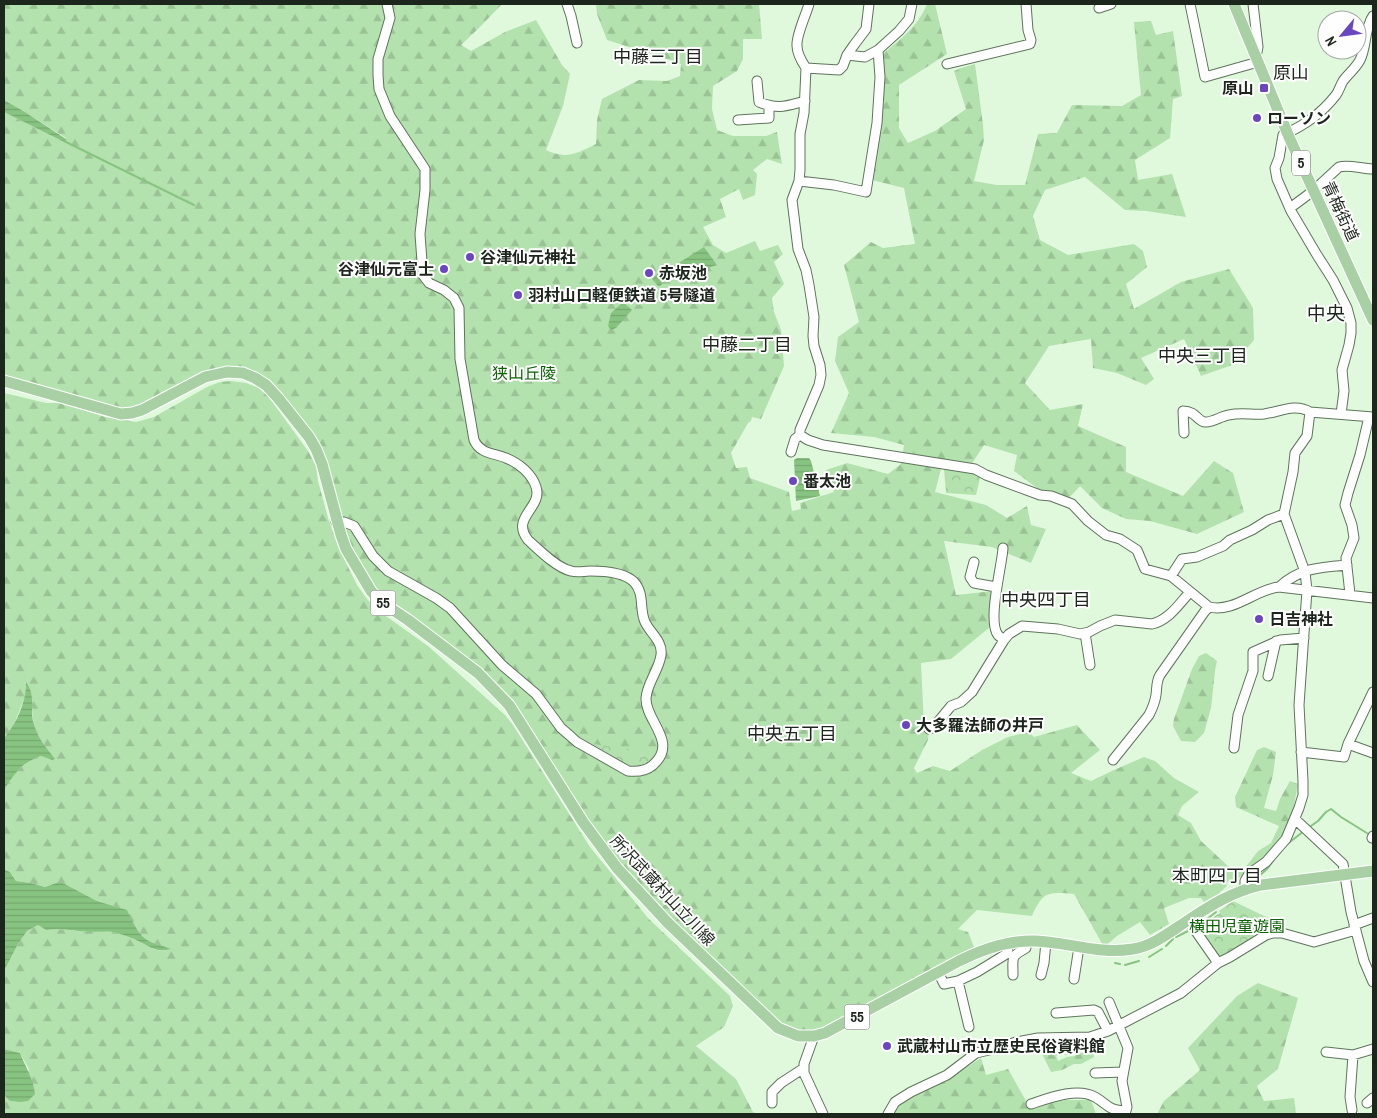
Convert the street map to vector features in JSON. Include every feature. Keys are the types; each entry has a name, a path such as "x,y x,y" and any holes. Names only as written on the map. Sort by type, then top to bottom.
{"main road":[{"name":"青梅街道","path":"1234,4 1287,133 1373,320"},
{"name":"所沢武蔵村山立川線","path":"4,381 121,414 142,410 205,377 215,374 227,372 244,373 266,385 309,437 316,449 322,464 336,522 346,549 361,576 376,596 478,673 509,705 583,822 617,868 668,923 778,1028 798,1036 814,1036 825,1033 978,951 1007,943 1026,941 1046,942 1105,951 1136,949 1164,936 1222,899 1245,889 1261,885 1373,871"}],"street":[{"path":"336,522 344,522 354,526 373,556 388,571 450,608 502,665 541,700 561,728 577,742 628,771 646,770 658,760 662,742 649,712 646,697 661,658 661,650 657,638 648,628 643,617 639,590 625,576 602,572 573,572 563,568 528,540 522,525 535,501 536,485 519,465 483,451 474,440 460,359 459,308 454,298 429,283 423,275 420,234 425,190 425,169 390,116 379,89 378,59 390,18 387,4"},
{"path":"567,4 572,16 577,43"},
{"path":"791,452 795,439 800,435 800,430 821,375 814,341 814,317 808,276 798,249 792,200 799,182 800,134 805,101 806,68 797,47 798,35 809,4"},
{"path":"806,68 839,70 843,66 847,55 866,29 869,4"},
{"path":"847,55 865,57 878,50 909,19 912,4"},
{"path":"948,64 1030,44 1026,4"},
{"path":"1099,8 1111,4"},
{"path":"1190,4 1205,77 1257,60 1258,47 1253,4"},
{"path":"1341,414 1344,391 1342,370 1351,333 1351,323 1347,308 1334,280 1290,208 1276,179 1275,168 1279,158 1282,136 1306,124 1322,111 1337,94 1343,82 1359,62 1369,22 1373,16"},
{"path":"799,182 834,185 866,192 876,123 880,77 878,50"},
{"path":"757,81 759,102 769,106 780,107 805,101"},
{"path":"738,120 769,118 769,106"},
{"path":"1290,208 1313,191 1339,167 1373,169"},
{"path":"1184,432 1183,411 1189,411 1195,414 1201,421 1206,422 1233,414 1264,414 1291,408 1306,409 1310,412 1371,417 1345,505 1354,538 1346,558 1350,594"},
{"path":"1245,889 1246,878 1266,862 1286,839 1303,795 1299,705 1307,590 1304,572 1284,514 1296,453 1307,436 1310,412"},
{"path":"800,435 823,445 975,469 1040,495 1050,496 1072,504 1088,521 1106,535 1120,539 1137,550 1145,569 1171,576 1209,607 1225,607 1248,599 1270,588 1279,587 1373,598"},
{"path":"1171,576 1182,559 1197,557 1223,546 1230,540 1268,520 1284,514"},
{"path":"1003,548 996,587 994,624 997,634 1004,640"},
{"path":"974,562 970,577 974,583 996,587"},
{"path":"1279,587 1285,581 1317,567 1347,565"},
{"path":"929,729 933,728 951,706 961,702 972,692 1004,640 1009,634 1022,626 1058,629 1080,634 1115,620 1145,624 1158,622 1167,617 1190,592"},
{"path":"1113,760 1149,715 1156,695 1156,682 1209,607"},
{"path":"1085,633 1090,665"},
{"path":"1234,748 1238,715 1253,671 1253,652 1276,641 1304,638"},
{"path":"1268,676 1276,641"},
{"path":"1301,752 1344,757 1348,744 1373,692"},
{"path":"1363,714 1373,717"},
{"path":"1348,744 1373,753"},
{"path":"1295,819 1343,864 1355,928 1373,982"},
{"path":"888,1114 895,1102 911,1092 947,1075 976,1053 1023,1041 1044,1038 1090,1037 1108,1031 1181,993 1218,963 1270,934 1282,933 1314,942 1355,928 1373,918"},
{"path":"1188,920 1218,963"},
{"path":"1013,975 1014,954 1026,948 1026,941"},
{"path":"1041,975 1046,942"},
{"path":"938,972 944,984 958,981 1008,953 1007,943"},
{"path":"1074,979 1079,947"},
{"path":"958,981 970,1027"},
{"path":"1031,1104 1063,1095 1086,1094 1095,1097 1110,1109 1125,1113 1127,1106 1123,1087 1123,1072 1128,1048 1110,1002"},
{"path":"1056,1013 1094,1010 1098,1012 1108,1031"},
{"path":"814,1036 804,1064 804,1073 823,1114"},
{"path":"1326,1052 1353,1055 1373,1049"},
{"path":"1352,1110 1350,1097 1353,1055"},
{"path":"772,1103 772,1092 781,1083 804,1068"},
{"path":"1095,1073 1123,1072"}],"green space":[{"name":"狭山丘陵","path":"4,4 502,4 461,45 471,51 505,32 536,20 562,65 570,74 563,106 546,150 566,155 596,144 597,120 602,99 639,80 667,81 680,76 681,64 607,40 597,14 596,4 759,4 762,39 743,39 743,59 737,71 713,86 712,109 717,130 733,136 766,136 777,132 782,164 767,159 753,170 757,174 755,195 743,200 739,189 720,199 726,217 703,227 713,245 726,253 755,241 760,251 778,245 783,254 774,262 784,284 772,298 774,312 781,330 784,366 761,419 752,417 731,453 736,468 747,467 750,478 789,492 792,511 801,509 800,503 834,492 826,470 847,463 888,474 901,464 904,445 874,437 831,433 849,393 835,361 838,337 859,322 844,265 871,242 883,248 915,244 904,188 872,180 884,102 884,53 914,25 924,12 927,4 935,4 947,54 899,85 899,128 908,143 935,131 966,109 954,71 975,64 984,140 974,181 997,185 1025,185 1038,134 1057,133 1072,105 1122,106 1141,95 1134,22 1151,21 1156,35 1173,31 1182,96 1173,99 1170,138 1135,160 1138,180 1172,174 1186,217 1125,210 1085,177 1045,190 1033,216 1040,240 1068,255 1134,244 1143,251 1147,267 1126,284 1134,309 1181,282 1229,269 1253,308 1254,340 1232,365 1201,376 1184,339 1141,358 1154,379 1146,385 1117,373 1093,368 1091,339 1049,346 1025,383 1050,410 1083,404 1078,426 1126,447 1126,472 1183,496 1214,461 1233,473 1244,512 1197,534 1150,521 1126,519 1102,508 1080,486 1067,500 1041,491 1014,471 1017,455 984,445 971,465 942,465 935,492 986,505 1007,518 1027,506 1031,525 1046,529 1031,563 992,547 944,541 956,595 994,591 990,627 951,659 921,663 924,726 929,731 928,740 914,768 917,773 933,766 950,771 982,750 1008,737 1029,732 1034,737 1077,725 1100,750 1071,773 1091,781 1144,757 1155,761 1174,778 1199,792 1182,806 1178,815 1191,823 1201,841 1229,867 1240,872 1258,851 1271,843 1279,826 1236,807 1235,797 1257,750 1264,747 1276,752 1273,775 1264,808 1276,811 1290,781 1298,784 1292,816 1283,835 1264,859 1239,878 1230,883 1229,881 1226,884 1227,886 1218,894 1204,902 1201,898 1189,898 1164,908 1169,924 1150,935 1140,922 1117,936 1104,947 1074,894 1052,893 1047,895 1040,902 1032,916 977,910 958,929 968,932 974,947 978,951 825,1033 788,1033 617,868 509,705 381,602 346,549 322,464 266,385 227,372 132,413 4,381 4,112 66,143 66,138 4,100"},
{"path":"231,381 257,387 268,396 308,451 316,466 328,518 339,549 357,585 367,599 376,609 428,646 505,715 590,847 648,918 730,996 733,1006 724,1027 696,1046 736,1079 753,1112 757,1114 4,1114 4,1092 10,1101 19,1102 29,1069 20,1053 4,1049 4,971 27,931 38,925 46,930 108,931 134,939 157,950 170,949 146,939 136,928 126,910 97,901 63,883 56,883 45,887 16,881 10,872 4,869 4,790 16,771 32,759 41,756 54,759 40,740 35,729 31,695 27,683 27,692 12,729 4,738 4,393 46,403 60,403 105,417 136,422 154,417 207,387 220,382"},
{"path":"944,469 981,474 976,495 946,493"},
{"path":"1206,653 1217,661 1211,708 1204,733 1195,742 1181,741 1173,726 1174,719 1192,669 1199,656"},
{"path":"593,744 650,752 660,744 658,755 652,762 641,768 627,767 592,747"},
{"name":"横田児童遊園","path":"1233,901 1281,924 1276,931 1224,957 1212,950 1198,929"},
{"path":"1258,983 1298,998 1278,1069 1257,1086 1264,1101 1294,1098 1296,1114 1157,1114 1164,1101 1200,1070 1188,1048 1237,996"},
{"path":"1059,1040 1074,1040 1079,1051 1066,1055 1061,1053 1056,1056 1058,1061 1092,1049 1094,1057 1081,1064 1074,1064 1062,1070 1051,1072 1041,1052"},
{"path":"981,1058 986,1075 1008,1069 1030,1108 1065,1100 1091,1100 1096,1114 892,1114 899,1101 947,1080"}],"shaded area":[{"path":"4,100 66,139 66,143 4,112"},
{"name":"赤坂池","path":"704,247 717,265 698,271 685,278 669,277 660,286 652,279 660,271 677,264"},
{"name":"赤坂池","path":"623,302 632,310 616,328 611,330 608,326 611,313"},
{"name":"番太池","path":"797,458 809,458 811,461 820,496 796,501 794,460"},
{"path":"26,682 31,692 32,716 35,727 55,759 52,760 41,756 23,765 4,790 4,738 20,712 25,697"},
{"path":"4,869 10,872 16,881 45,887 56,883 63,883 97,901 127,910 136,928 146,939 171,949 154,949 132,938 112,932 46,930 38,925 27,931 4,971"},
{"path":"4,1049 20,1053 31,1078 35,1094 28,1101 10,1101 5,1096"}],"waterway":[{"path":"64,141 194,205"},
{"path":"1308,828 1331,809 1370,835"},
{"path":"1286,845 1304,831"},
{"path":"1258,877 1275,858"},
{"path":"1198,926 1216,912"},
{"path":"1176,937 1192,929"},
{"path":"1166,946 1173,939"},
{"path":"1149,957 1162,949"},
{"path":"1125,965 1139,961"},
{"path":"1115,963 1120,964"}],"place":[{"name":"原山","path":"1264,88"},
{"name":"ローソン","path":"1257,118"},
{"name":"谷津仙元神社","path":"470,257"},
{"name":"谷津仙元富士","path":"444,269"},
{"name":"赤坂池","path":"649,273"},
{"name":"羽村山口軽便鉄道 5号隧道","path":"518,295"},
{"name":"番太池","path":"793,481"},
{"name":"日吉神社","path":"1259,619"},
{"name":"大多羅法師の井戸","path":"906,725"},
{"name":"武蔵村山市立歴史民俗資料館","path":"887,1046"}],"district":[{"name":"中藤三丁目","path":"658,57"},
{"name":"原山","path":"1291,73"},
{"name":"中央","path":"1326,313"},
{"name":"中藤二丁目","path":"747,345"},
{"name":"中央三丁目","path":"1203,356"},
{"name":"中央四丁目","path":"1046,600"},
{"name":"中央五丁目","path":"792,734"},
{"name":"本町四丁目","path":"1217,876"}]}
